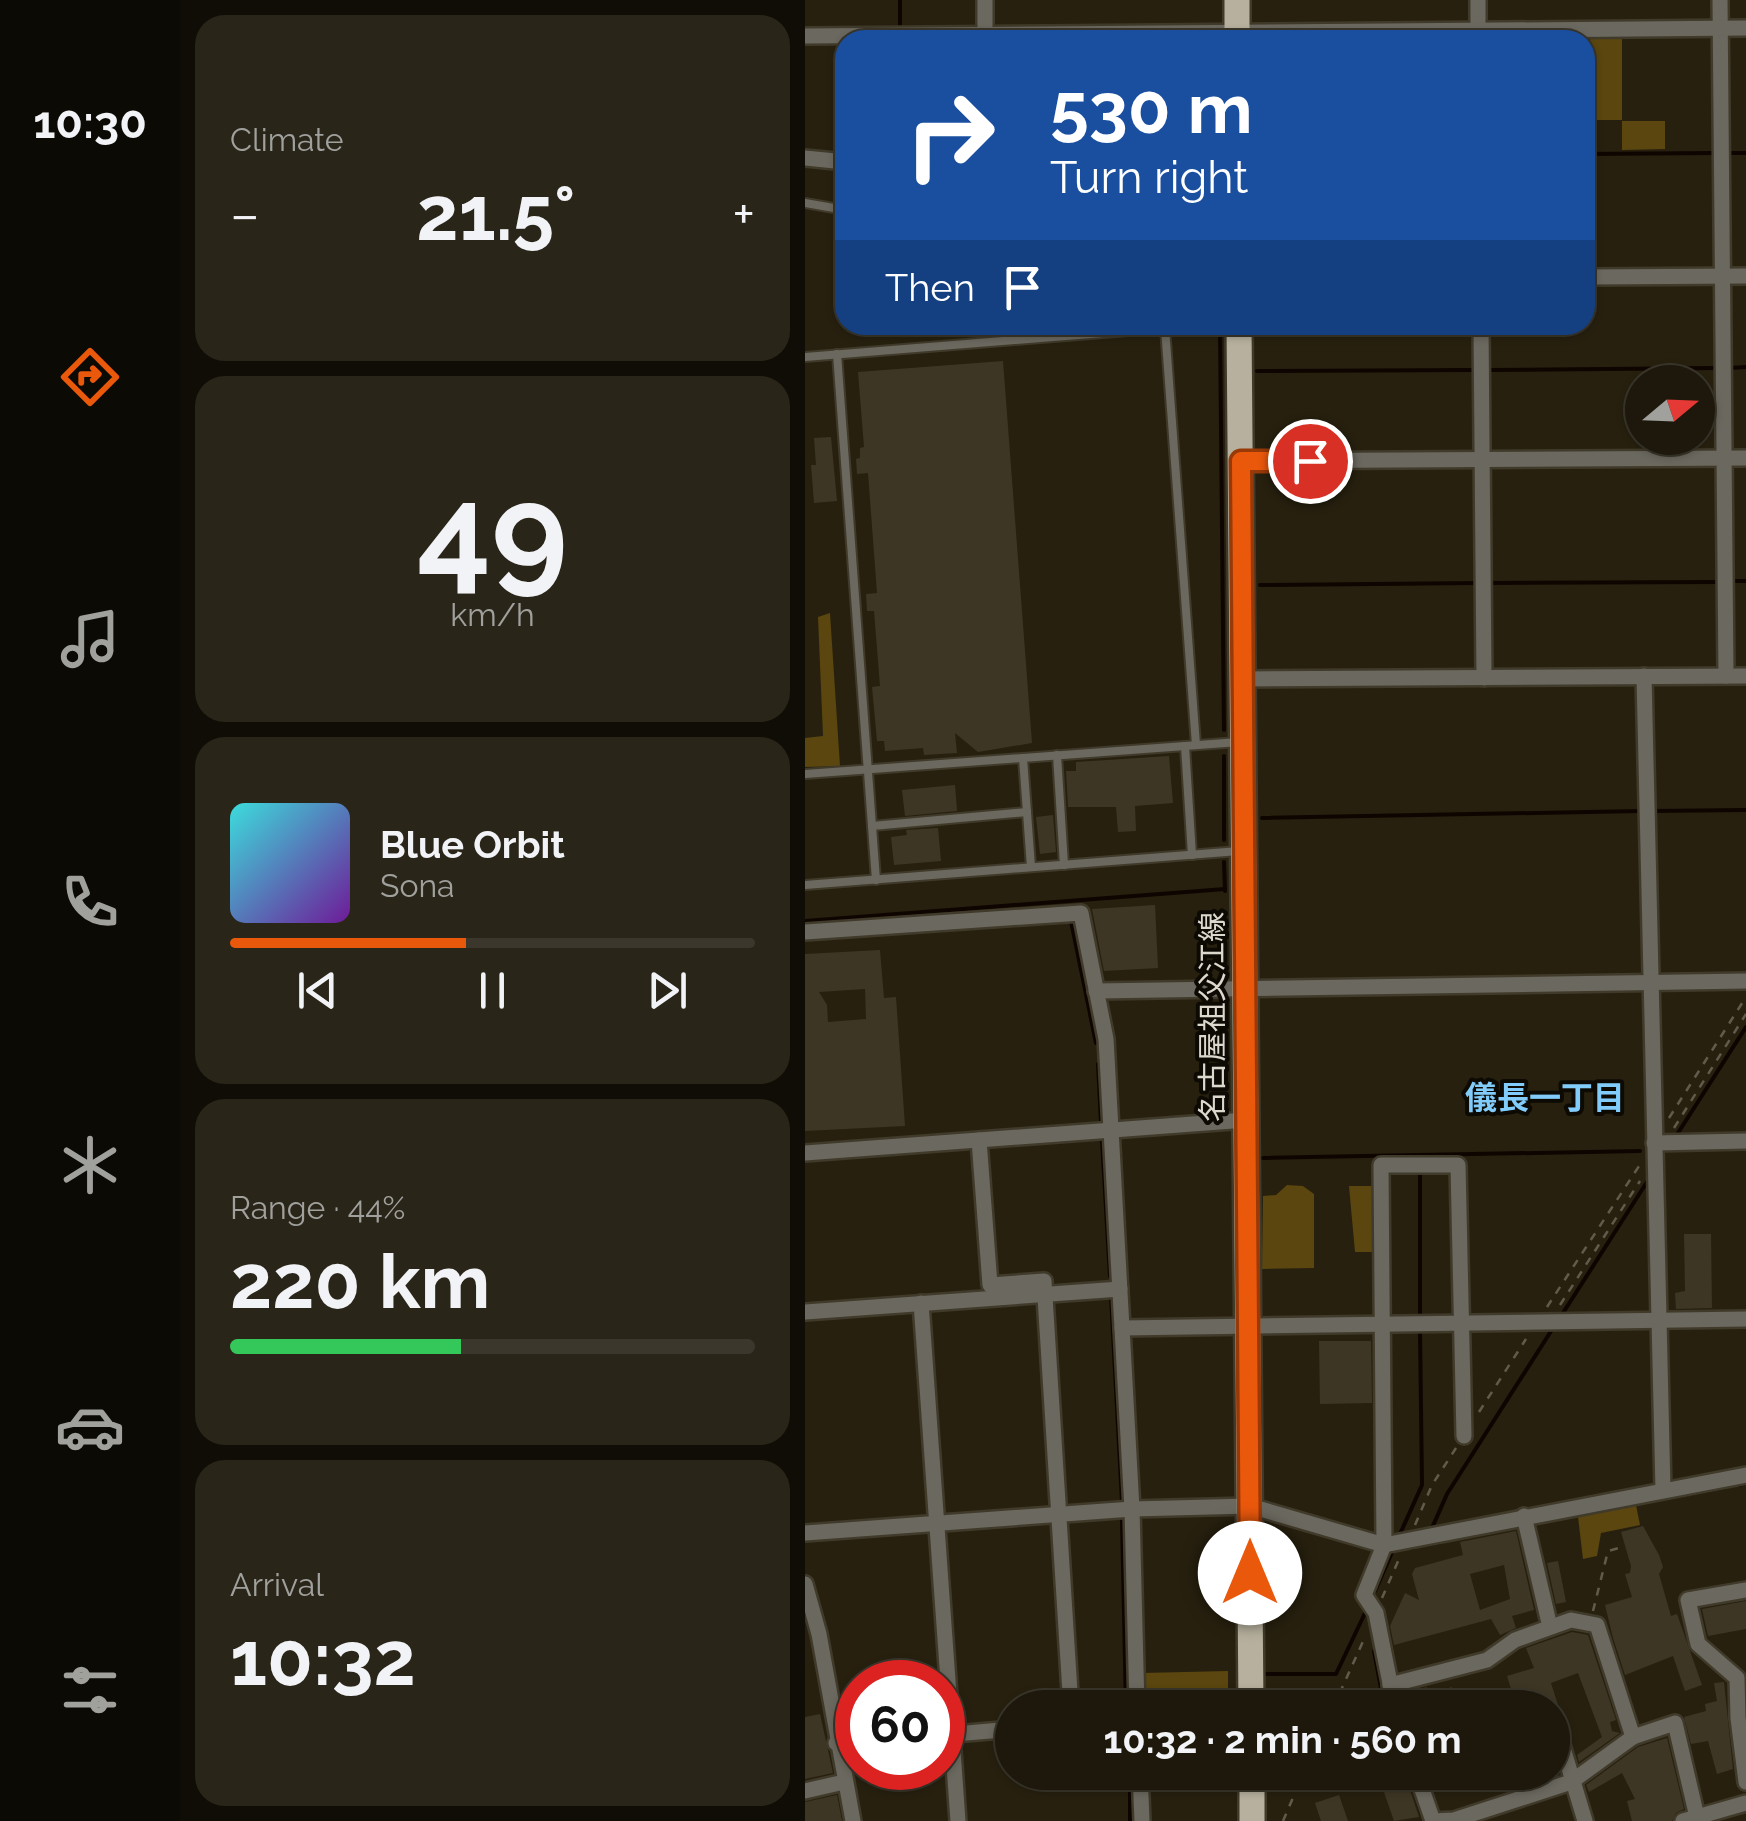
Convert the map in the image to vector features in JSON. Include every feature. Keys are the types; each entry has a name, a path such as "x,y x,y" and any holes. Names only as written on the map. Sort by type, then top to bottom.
{"main road":[{"path":"1237,0 1237,30"},
{"name":"名古屋祖父江線","path":"1239,335 1251,1690"},
{"path":"1252,1790 1252,1821"}],"street":[{"path":"985,0 985,30"},
{"path":"1478,0 1478,30"},
{"path":"1720,0 1726,676"},
{"path":"1595,32 1746,28"},
{"path":"805,36 835,36"},
{"path":"805,158 835,161"},
{"path":"1595,276 1746,276"},
{"path":"1481,335 1484,678"},
{"path":"1241,461 1746,458"},
{"path":"1645,676 1663,1490"},
{"path":"1242,679 1746,676"},
{"path":"805,932 1081,914 1105,1040 1132,1509 1137,1690"},
{"path":"1096,991 1746,981"},
{"path":"805,1153 1246,1120"},
{"path":"979,1140 990,1284 1044,1281 1070,1690"},
{"path":"1654,1142 1746,1141"},
{"path":"1391,1690 1376,1613 1363,1596 1384,1545 1381,1165 1458,1165 1464,1436"},
{"path":"805,1312 1120,1288"},
{"path":"921,1303 943,1660"},
{"path":"1122,1328 1746,1319"},
{"path":"805,1533 1132,1509 1249,1506 1384,1545 1746,1475"},
{"path":"1525,1516 1550,1628"},
{"path":"805,1584 819,1634 835,1731"},
{"path":"1746,1590 1688,1600 1699,1644 1737,1678 1737,1718 1746,1782"},
{"path":"1390,1685 1487,1660 1515,1640 1571,1620 1597,1625 1633,1737"},
{"path":"1423,1790 1433,1821 1454,1820 1571,1782 1633,1737 1675,1723 1690,1819 1740,1810"},
{"path":"965,1733 995,1730"},
{"path":"1570,1778 1585,1821"},
{"path":"805,1791 835,1784"},
{"path":"846,1790 853,1821"},
{"path":"953,1790 957,1821"},
{"path":"1140,1790 1142,1821"}],"lane":[{"path":"805,204 835,208"},
{"path":"805,357 1086,335"},
{"path":"1166,335 1196,745"},
{"path":"837,354 877,880"},
{"path":"805,774 1242,742"},
{"path":"1185,746 1192,855"},
{"path":"1057,756 1064,865"},
{"path":"1023,758 1031,868"},
{"path":"873,826 1027,812"},
{"path":"805,885 1244,851"}],"path":[{"path":"1341,1690 1432,1486 1746,997"},
{"path":"1597,1625 1592,1606 1608,1551 1619,1548"},
{"path":"1283,1821 1297,1790"}],"shaded area":[{"path":"1595,34 1622,34 1622,120 1595,120"},
{"path":"1622,121 1665,121 1665,149 1622,150"},
{"path":"830,613 840,766 805,767 805,738 823,736 818,617"},
{"path":"1287,1185 1303,1186 1314,1194 1314,1268 1262,1269 1263,1196 1276,1195"},
{"path":"1349,1186 1375,1186 1374,1252 1355,1252"},
{"path":"1636,1505 1640,1525 1601,1533 1597,1556 1583,1559 1578,1517"},
{"path":"1228,1671 1228,1690 1142,1690 1142,1673"}],"building":[{"path":"1003,361 1032,743 978,752 955,733 957,753 924,755 923,748 885,751 884,741 877,741 872,687 880,686 874,611 867,611 866,594 877,593 868,473 857,474 856,459 864,447 858,372"},
{"path":"831,437 837,501 814,503 814,438"},
{"path":"1169,756 1173,803 1135,806 1136,831 1118,832 1116,807 1068,807 1066,771 1076,771 1076,762"},
{"path":"955,785 957,811 905,816 902,790"},
{"path":"1053,815 1056,852 1040,854 1036,817"},
{"path":"938,828 941,861 894,865 891,837 907,835 906,830"},
{"path":"1155,905 1158,968 1104,971 1092,909"},
{"path":"880,950 884,998 896,997 905,1126 805,1131 805,954","holes":["865,989 866,1019 828,1022 827,1005 819,992"]},
{"path":"1684,1234 1711,1234 1712,1308 1676,1309 1675,1293 1685,1291"},
{"path":"1319,1341 1371,1341 1372,1403 1320,1404"},
{"path":"1643,1526 1663,1567 1659,1574 1671,1616 1677,1614 1702,1685 1685,1691 1673,1656 1625,1675 1613,1638 1605,1605 1632,1597 1625,1574 1630,1573 1631,1566 1621,1532"},
{"path":"1516,1531 1534,1610 1512,1616 1516,1628 1500,1635 1491,1619 1394,1645 1390,1626 1405,1593 1419,1600 1412,1574 1415,1568 1463,1555 1460,1542","holes":["1504,1565 1510,1599 1480,1610 1470,1574"]},
{"path":"1558,1561 1566,1602 1556,1604 1547,1563"},
{"path":"1746,1601 1746,1629 1708,1636 1702,1609"},
{"path":"1572,1632 1588,1635 1616,1720 1610,1722 1612,1731 1620,1733 1579,1762 1577,1755 1602,1737 1578,1673 1551,1683 1553,1690 1511,1690 1507,1676 1534,1668 1526,1648"},
{"path":"1724,1682 1733,1769 1717,1774 1708,1741 1691,1744 1684,1717 1706,1711 1705,1704 1717,1701 1714,1683"},
{"path":"820,1714 833,1773 805,1779 805,1717"},
{"path":"1667,1738 1684,1809 1672,1821 1632,1821 1627,1801 1635,1799 1622,1773 1589,1792 1586,1785 1638,1747"},
{"path":"1383,1790 1410,1790 1419,1817 1394,1821"},
{"path":"837,1795 842,1821 805,1821 805,1802"},
{"path":"1339,1795 1348,1821 1321,1821 1315,1803"}],"waterway":[{"path":"900,0 900,27"},
{"path":"1595,154 1714,153"},
{"path":"1729,153 1746,153"},
{"path":"1220,335 1224,730"},
{"path":"1730,368 1746,367"},
{"path":"1489,370 1716,368"},
{"path":"1257,371 1474,370"},
{"path":"1731,581 1746,581"},
{"path":"1489,583 1718,582"},
{"path":"1260,585 1477,583"},
{"path":"1224,756 1224,840"},
{"path":"1653,811 1746,810"},
{"path":"1262,818 1640,811"},
{"path":"1224,862 1225,891"},
{"path":"805,921 1225,889"},
{"path":"1071,921 1096,1043"},
{"path":"1676,1136 1746,1027"},
{"path":"1098,1064 1101,1122"},
{"path":"1102,1140 1110,1276"},
{"path":"1667,1150 1701,1149"},
{"path":"1263,1158 1640,1151"},
{"path":"1420,1171 1420,1318"},
{"path":"1561,1316 1647,1182"},
{"path":"1111,1296 1122,1501"},
{"path":"1432,1528 1447,1494 1553,1328"},
{"path":"1400,1534 1422,1485 1420,1332"},
{"path":"1739,1485 1746,1483"},
{"path":"1667,1498 1726,1487"},
{"path":"1122,1518 1126,1690"},
{"path":"1419,1546 1441,1542"},
{"path":"1375,1591 1393,1550"},
{"path":"1266,1674 1336,1674 1366,1611"},
{"path":"1374,1651 1381,1688"},
{"path":"1130,1790 1130,1821"},
{"path":"1414,1790 1422,1814"}],"district":[{"name":"儀長一丁目","path":"1545,1098"}],"route":[{"path":"1250,1573 1241,461 1310,461"}]}
